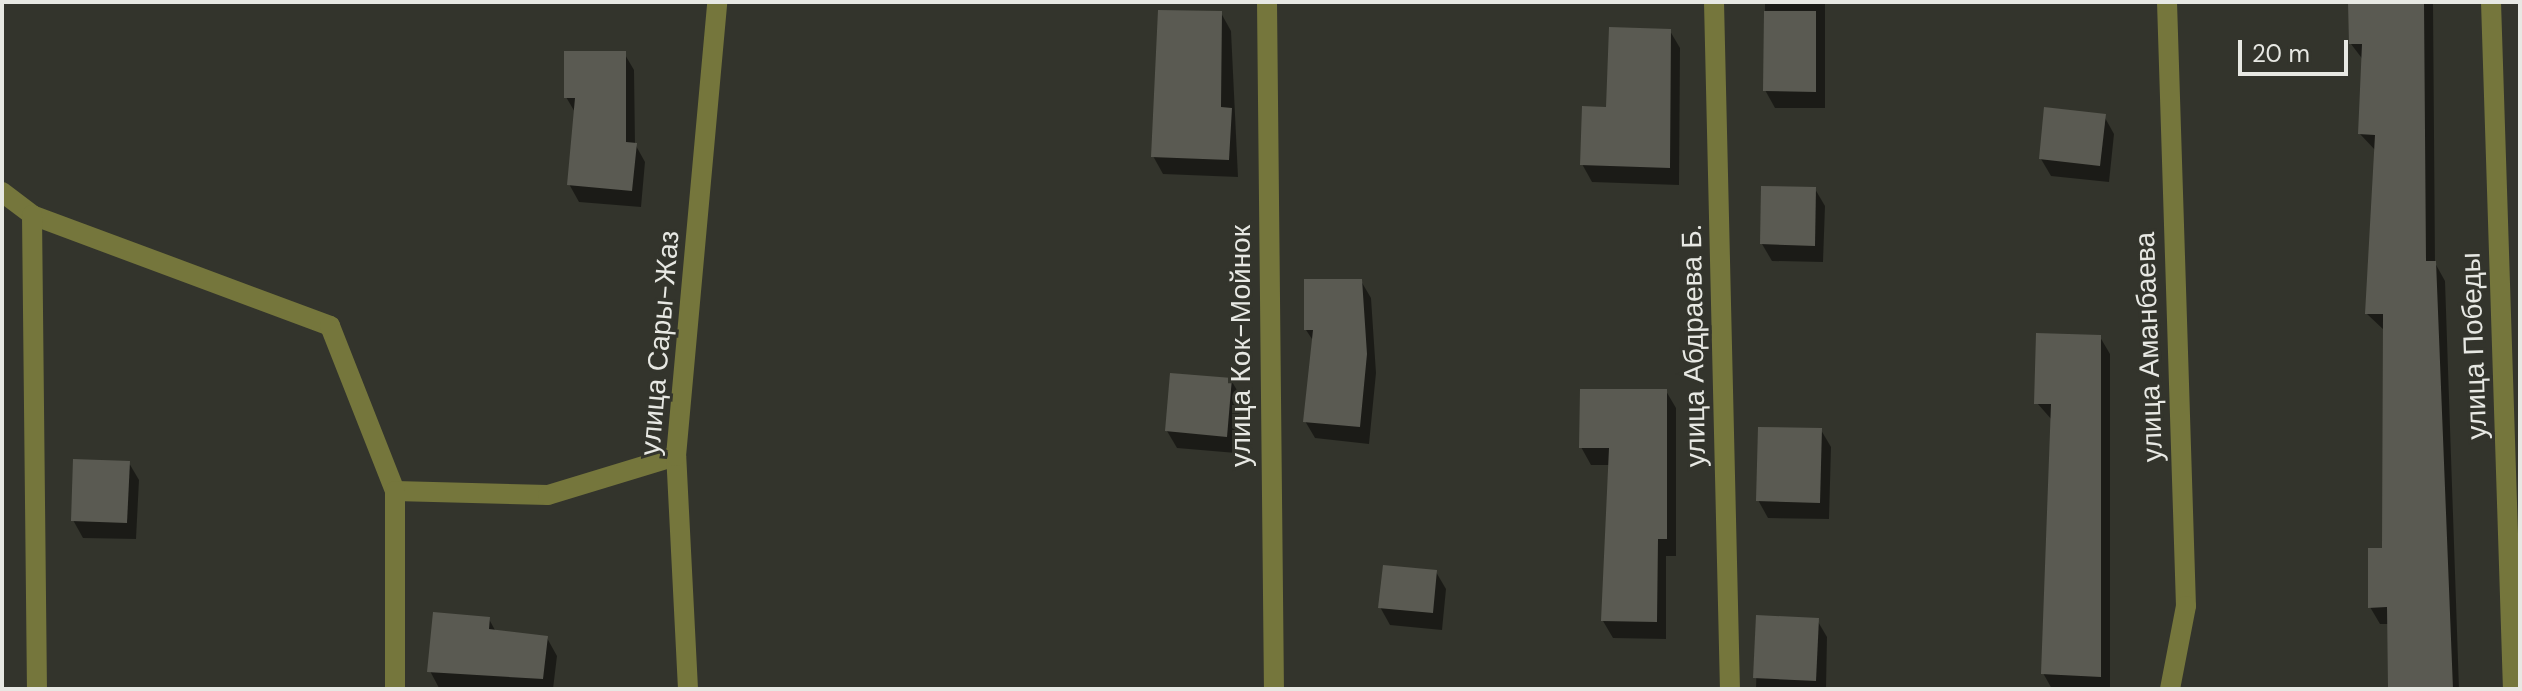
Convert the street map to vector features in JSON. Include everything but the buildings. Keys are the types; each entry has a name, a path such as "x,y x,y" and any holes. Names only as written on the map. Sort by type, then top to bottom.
{"street":[{"name":"улица Сары-Жаз","path":"688,689 676,456 717,2"},
{"name":"улица Кок-Мойнок","path":"1267,2 1274,689"},
{"name":"улица Абдраева Б.","path":"1714,2 1730,689"},
{"name":"улица Аманбаева","path":"2167,2 2186,606 2170,689"},
{"name":"улица Победы","path":"2491,2 2513,689"},
{"path":"2,192 32,215 330,326 395,491 395,689"},
{"path":"32,215 37,689"},
{"path":"395,491 548,495 676,456"}]}
